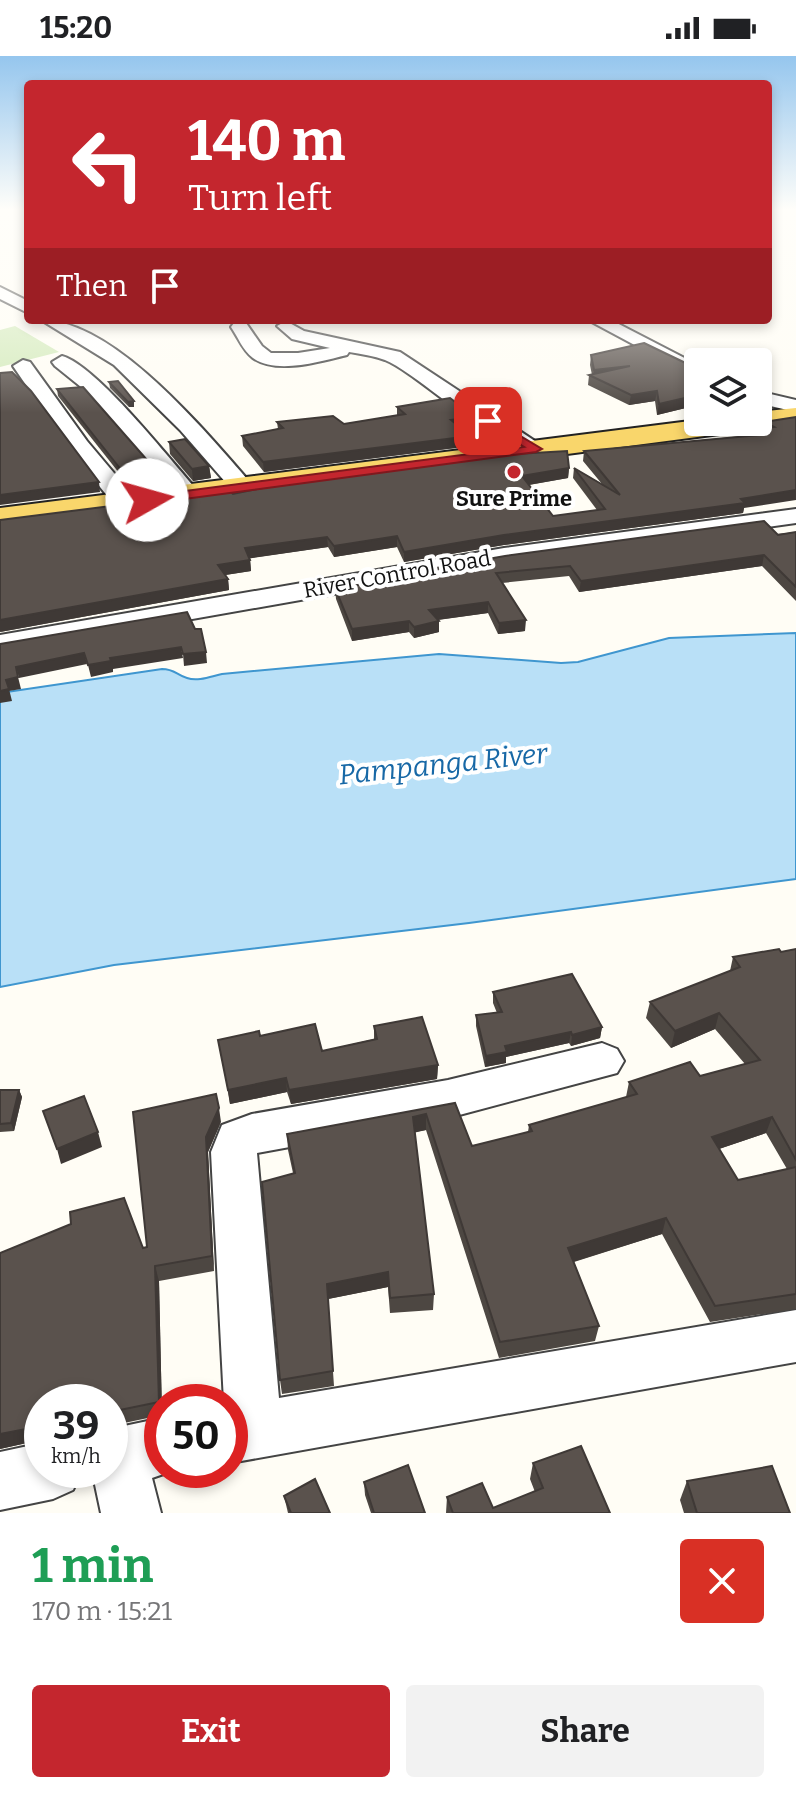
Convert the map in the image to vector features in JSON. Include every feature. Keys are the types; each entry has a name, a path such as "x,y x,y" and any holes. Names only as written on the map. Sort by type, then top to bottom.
{"main road":[{"path":"772,419 796,416"},
{"path":"0,518 684,430"}],"street":[{"path":"0,292 24,306"},
{"path":"57,324 121,361 188,425 242,487"},
{"path":"605,324 684,366"},
{"path":"286,326 298,335 393,356 465,407 536,449"},
{"path":"240,327 258,353 265,357 296,359 360,347"},
{"path":"62,362 93,387 189,495"},
{"path":"23,366 79,446 126,503"},
{"path":"772,400 796,406"},
{"name":"River Control Road","path":"0,644 504,556 796,516"},
{"path":"241,1384 234,1152 238,1139 448,1099 602,1061"},
{"path":"248,1431 796,1336"},
{"path":"130,1454 131,1513"},
{"path":"0,1481 24,1476"}],"green space":[{"path":"15,326 59,352 0,367 0,330"}],"water":[{"name":"Pampanga River","path":"796,633 796,879 469,923 114,965 0,987 0,693 162,669 196,679 439,654 578,662 669,638"}],"building":[{"path":"644,343 684,362 684,398 659,404 657,391 631,395 589,375 630,366 594,370 591,355"},
{"path":"12,372 31,391 99,482 0,495 0,373"},
{"path":"118,381 134,401 128,402 109,382"},
{"path":"83,387 162,477 130,481 57,389"},
{"path":"450,398 475,417 451,420 471,436 263,462 242,436 283,428 277,422 333,416 344,424 405,414 397,407"},
{"path":"796,417 796,490 741,499 745,503 504,535 404,552 397,536 334,546 327,537 245,548 250,560 218,565 228,579 0,620 0,520 230,491 233,494 281,484 516,454 567,451 569,468 522,476 553,516 605,509 574,468 620,495 584,451 772,436 772,421"},
{"path":"185,439 209,466 192,469 169,442"},
{"path":"764,521 778,535 796,532 796,587 764,555 581,581 570,566 496,573 526,620 499,623 488,602 429,610 439,621 414,627 409,621 352,629 335,588 415,577 413,572 505,556"},
{"path":"187,612 195,629 201,629 206,652 183,654 181,647 110,658 111,661 88,665 84,653 16,667 18,677 6,680 9,689 0,691 0,644"},
{"path":"779,949 781,952 796,949 796,1160 772,1117 712,1137 738,1180 796,1167 796,1294 715,1306 666,1218 568,1248 599,1326 500,1342 426,1114 413,1117 434,1294 390,1298 388,1272 327,1284 333,1371 280,1380 262,1182 295,1173 287,1134 455,1103 472,1146 532,1131 529,1125 637,1094 629,1082 690,1062 700,1076 760,1060 719,1013 675,1031 650,1002 740,967 733,957"},
{"path":"572,974 602,1027 505,1046 507,1052 486,1056 476,1015 502,1012 493,992"},
{"path":"422,1017 438,1065 289,1090 286,1078 228,1090 218,1040 259,1031 260,1036 315,1024 322,1051 377,1039 374,1026"},
{"path":"0,1090 19,1090 11,1123 0,1124"},
{"path":"216,1094 219,1108 206,1137 212,1256 155,1266 158,1384 144,1384 144,1405 128,1408 128,1384 24,1384 24,1429 0,1434 0,1253 71,1224 70,1212 124,1198 143,1248 147,1247 133,1112"},
{"path":"84,1096 98,1132 57,1149 43,1111"},
{"path":"581,1446 610,1513 453,1513 447,1497 482,1483 493,1508 543,1488 533,1463"},
{"path":"408,1465 425,1513 374,1513 364,1482"},
{"path":"772,1466 790,1513 697,1513 687,1481"},
{"path":"315,1479 330,1513 291,1513 284,1496"}],"place":[{"name":"Sure Prime","path":"514,472"}],"route":[{"path":"147,500 536,449 488,421"}]}
